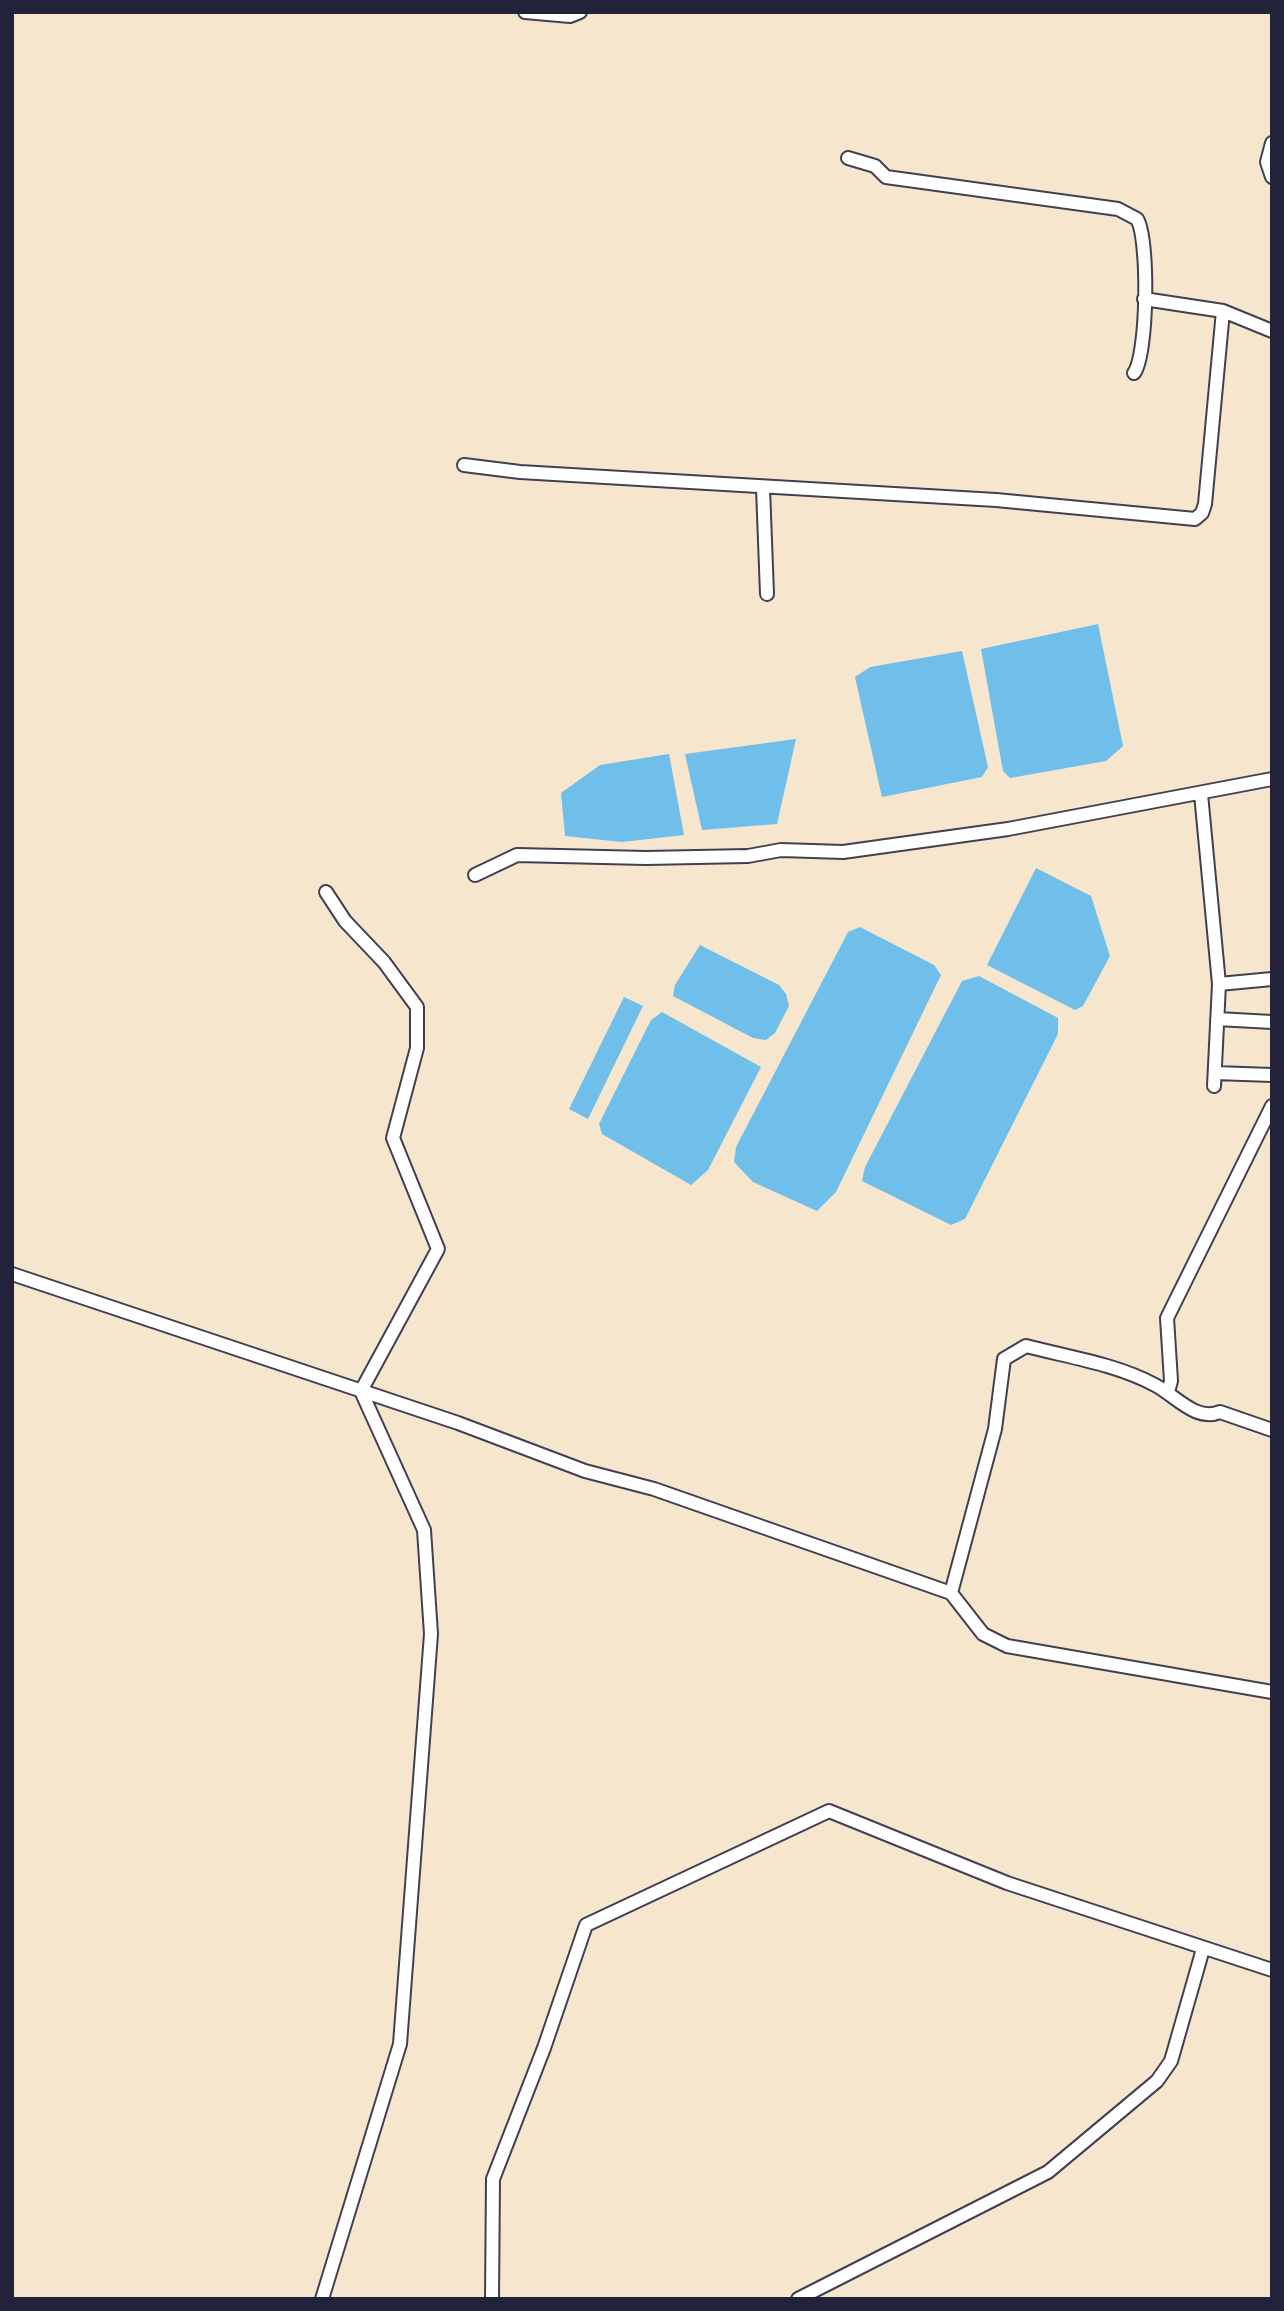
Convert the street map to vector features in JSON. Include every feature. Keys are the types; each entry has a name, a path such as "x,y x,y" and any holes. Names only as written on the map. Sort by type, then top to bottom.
{"street":[{"path":"525,12 570,16 580,12"},
{"path":"1272,143 1267,162 1272,177"},
{"path":"848,158 875,166 886,177 1118,209 1137,219 1143,236 1144,299 1140,360 1134,373"},
{"path":"1144,299 1223,312 1272,331"},
{"path":"464,465 520,472 763,488 996,500 1195,519 1202,513 1205,504 1223,312"},
{"path":"763,488 767,594"},
{"path":"475,874 517,855 646,858 748,856 781,850 844,852 1008,829 1272,779"},
{"path":"1201,794 1219,984 1214,1079 1272,1075"},
{"path":"326,892 345,921 384,962 417,1007 416,1048 393,1138 438,1249 361,1391"},
{"path":"1219,984 1272,979"},
{"path":"1217,1020 1272,1022"},
{"path":"1168,1392 1171,1381 1167,1318 1272,1106"},
{"path":"12,1274 361,1391 584,1471 654,1489 951,1593 983,1634 1007,1646 1272,1692"},
{"path":"951,1593 995,1429 1004,1359 1026,1346 1136,1375 1168,1392 1194,1412 1210,1416 1220,1412 1272,1430"},
{"path":"322,2299 400,2044 431,1634 425,1530 361,1391"},
{"path":"492,2299 493,2179 544,2048 586,1925 829,1811 1007,1883 1272,1970"},
{"path":"798,2299 1048,2172 1157,2081 1171,2061 1203,1949"}],"water":[{"path":"1098,624 1123,746 1106,761 1010,778 1003,771 981,649"},
{"path":"962,651 988,767 982,777 882,797 855,677 870,667"},
{"path":"796,739 777,824 702,830 685,754"},
{"path":"669,754 684,835 622,842 565,836 561,793 600,765"},
{"path":"1036,868 1091,896 1110,956 1083,1006 1075,1010 987,965"},
{"path":"860,927 934,965 941,975 836,1192 817,1211 753,1182 734,1162 736,1147 848,932"},
{"path":"700,945 779,985 786,994 789,1006 775,1033 766,1040 753,1038 673,996 675,985"},
{"path":"979,976 1058,1018 1058,1034 965,1219 951,1225 862,1181 865,1167 962,981"},
{"path":"624,997 643,1006 588,1119 569,1109"},
{"path":"662,1012 761,1067 708,1170 691,1185 602,1134 599,1124 651,1020"}]}
